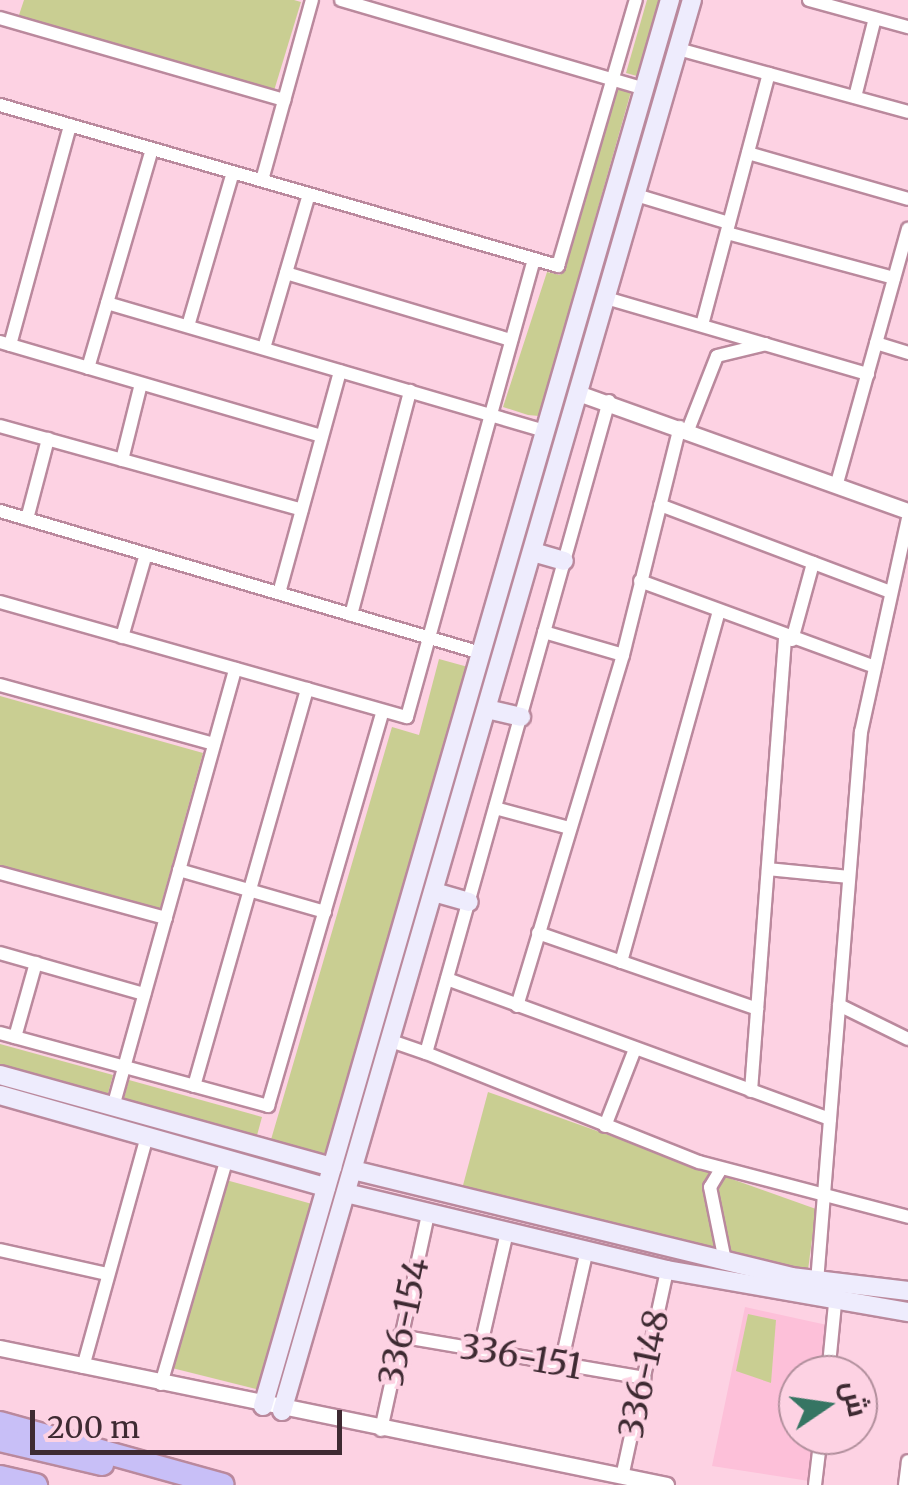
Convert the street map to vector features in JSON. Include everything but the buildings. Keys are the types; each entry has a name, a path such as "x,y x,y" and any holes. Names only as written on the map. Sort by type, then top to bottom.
{"highway":[{"path":"0,1422 224,1485"},
{"path":"0,1440 198,1485"},
{"path":"0,1477 36,1485"}],"main road":[{"path":"262,1406 670,0"},
{"path":"282,1411 692,0"},
{"path":"608,214 628,219"},
{"path":"601,240 621,246"},
{"path":"532,552 564,562"},
{"path":"487,709 521,717"},
{"path":"446,774 466,781"},
{"path":"434,892 469,902"},
{"path":"0,1075 332,1167"},
{"path":"0,1095 326,1187"},
{"path":"353,1170 818,1282 908,1292"},
{"path":"346,1193 667,1270 835,1304 908,1312"}],"street":[{"path":"262,180 312,0"},
{"path":"341,0 645,89"},
{"path":"407,18 412,0"},
{"path":"0,105 558,266 636,0"},
{"path":"809,0 875,18 907,22"},
{"path":"0,18 284,100"},
{"path":"855,98 875,18"},
{"path":"678,49 908,112"},
{"path":"702,325 769,74"},
{"path":"70,125 5,344 322,436"},
{"path":"88,368 152,149"},
{"path":"748,152 908,199"},
{"path":"188,326 233,172"},
{"path":"264,348 309,194"},
{"path":"636,195 728,228 894,278"},
{"path":"838,483 908,229"},
{"path":"0,602 407,717 534,259"},
{"path":"286,273 511,340"},
{"path":"606,298 868,374"},
{"path":"107,303 546,430"},
{"path":"876,343 908,353"},
{"path":"517,1006 622,656 684,428 717,356 766,344"},
{"path":"278,594 340,370"},
{"path":"122,460 141,384"},
{"path":"351,615 410,391"},
{"path":"578,393 908,511"},
{"path":"426,1053 609,401"},
{"path":"0,426 302,510"},
{"path":"26,519 48,439"},
{"path":"660,505 890,592"},
{"path":"0,512 481,653"},
{"path":"818,1282 849,877 872,666 908,519"},
{"path":"122,637 146,554"},
{"path":"751,1091 788,639 812,563"},
{"path":"640,581 788,639 872,666"},
{"path":"621,962 720,612"},
{"path":"544,632 622,656"},
{"path":"113,1107 236,669"},
{"path":"0,685 214,744"},
{"path":"194,1086 307,689"},
{"path":"0,1032 268,1106 383,711"},
{"path":"495,808 569,828"},
{"path":"768,869 849,877"},
{"path":"179,870 325,912"},
{"path":"0,873 166,918"},
{"path":"538,933 757,1009"},
{"path":"0,953 144,994"},
{"path":"15,1037 36,963"},
{"path":"447,980 830,1119"},
{"path":"840,1005 908,1039"},
{"path":"390,1040 721,1169 825,1201 908,1217"},
{"path":"605,1126 635,1049"},
{"path":"82,1367 147,1136"},
{"path":"162,1384 227,1159"},
{"path":"721,1169 710,1187 725,1260"},
{"name":"336-154","path":"381,1430 428,1214"},
{"path":"480,1349 508,1232"},
{"path":"0,1250 107,1274"},
{"path":"561,1364 587,1250"},
{"name":"336-148","path":"622,1477 667,1270"},
{"path":"830,1355 835,1304"},
{"name":"336-151","path":"399,1336 644,1378"},
{"path":"0,1348 282,1411 666,1485"},
{"path":"815,1485 819,1455"},
{"path":"904,1485 908,1461"}],"shaded area":[{"path":"745,1307 827,1325 823,1355 778,1355 778,1455 812,1455 809,1481 712,1466"}],"green space":[{"path":"24,0 301,2 273,94 18,18"},
{"path":"647,0 666,0 644,78 626,73"},
{"path":"615,83 632,88 539,416 528,415 503,407 547,272 560,275"},
{"path":"439,659 468,667 326,1156 270,1143 392,727 419,735"},
{"path":"0,696 203,753 159,912 0,868"},
{"path":"0,1044 113,1075 107,1097 0,1067"},
{"path":"129,1080 262,1117 256,1139 123,1102"},
{"path":"488,1092 816,1209 808,1270 462,1189"},
{"path":"226,1180 312,1204 260,1390 172,1368"},
{"path":"748,1314 776,1320 771,1383 736,1371"}]}
